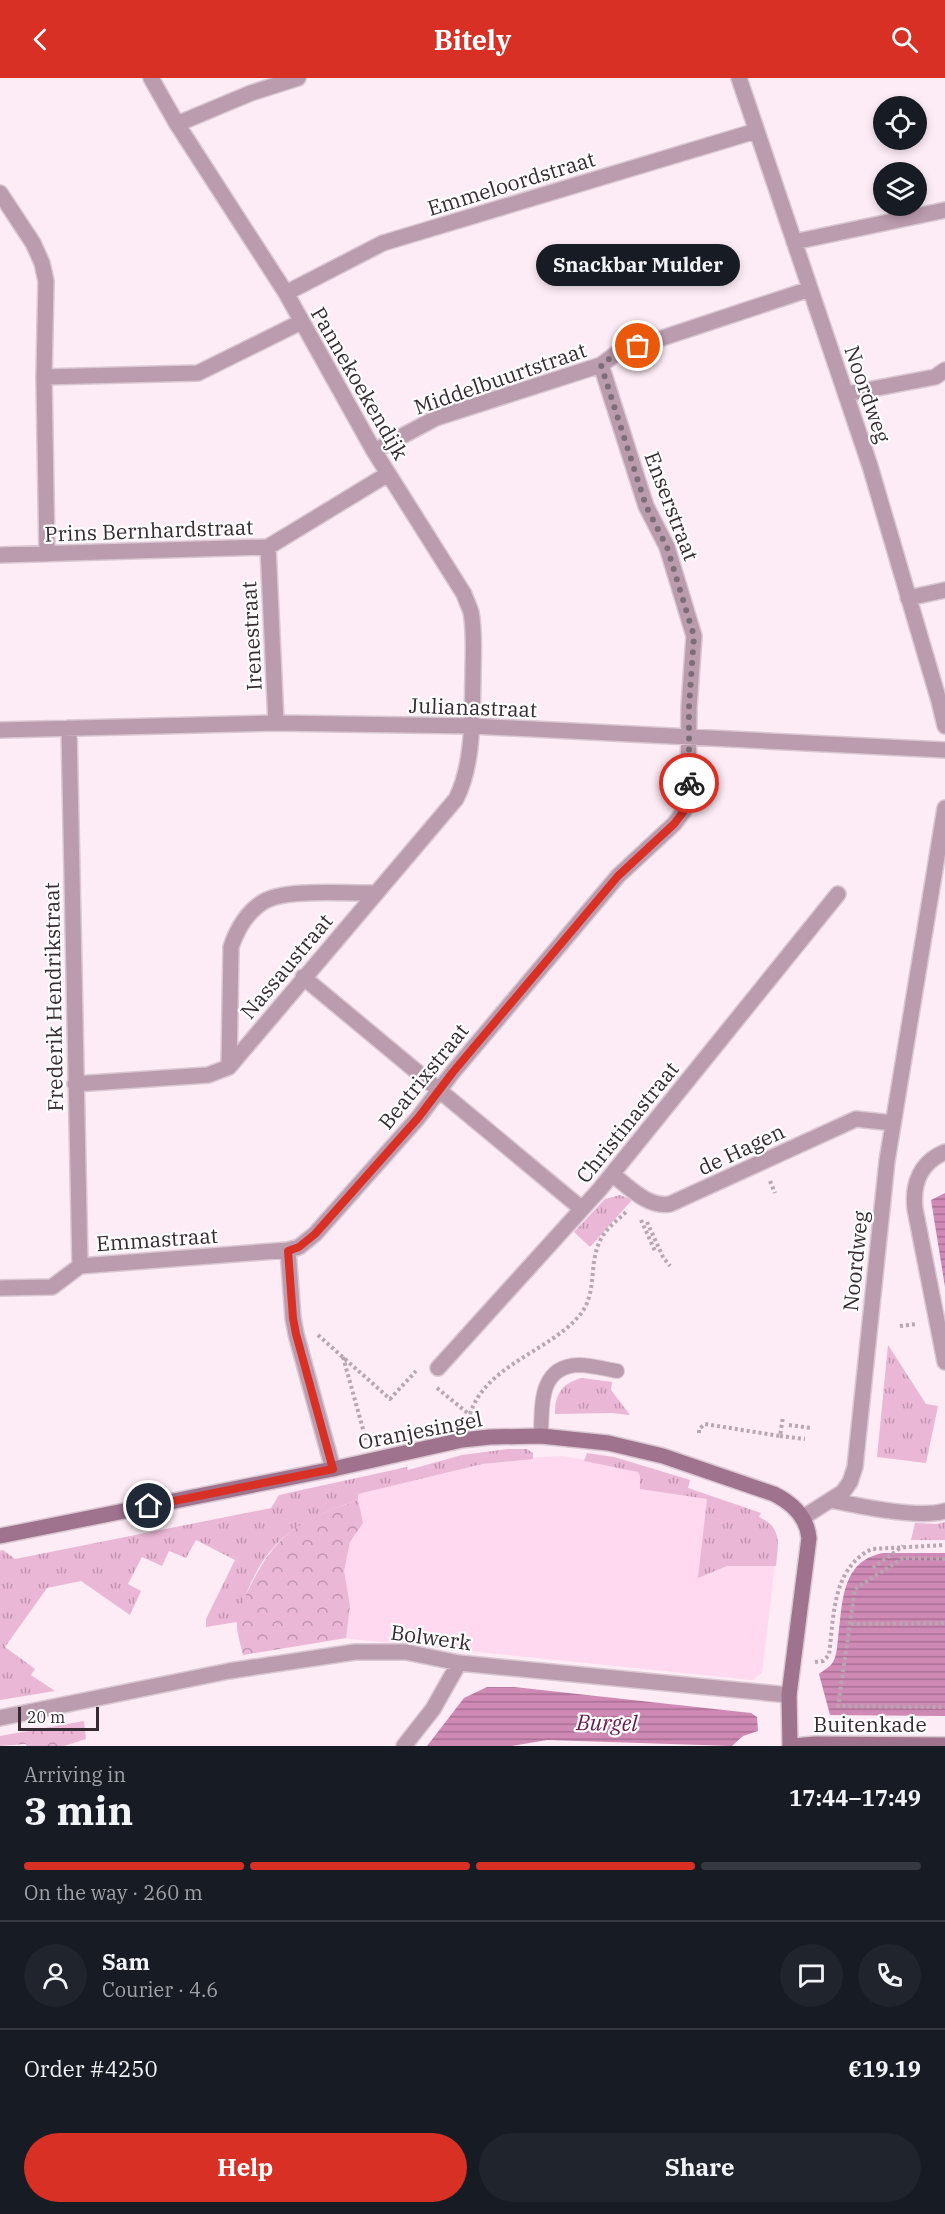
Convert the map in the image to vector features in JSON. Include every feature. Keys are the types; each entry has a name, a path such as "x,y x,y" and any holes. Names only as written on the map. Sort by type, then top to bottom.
{"street":[{"name":"Pannekoekendijk","path":"151,78 177,124 286,293 374,451 457,582 470,609 474,632 472,726"},
{"path":"177,124 251,93 298,78"},
{"name":"Noordweg","path":"739,78 846,394 945,726"},
{"name":"Emmeloordstraat","path":"286,293 383,243 756,131"},
{"path":"0,193 33,243 42,263 46,281 44,377 47,554"},
{"path":"794,242 945,210"},
{"name":"Middelbuurtstraat","path":"374,451 436,418 601,365 617,353 810,289"},
{"path":"44,377 198,373 301,322"},
{"name":"Enserstraat","path":"601,365 646,506 667,547 694,636 689,707 690,736"},
{"path":"846,394 935,377 945,370"},
{"name":"Prins Bernhardstraat","path":"0,555 268,547 388,474"},
{"name":"Irenestraat","path":"268,547 276,723"},
{"path":"908,598 945,590"},
{"name":"Julianastraat","path":"0,730 276,723 472,726 945,750"},
{"name":"Nassaustraat","path":"229,1067 456,799 462,788 472,726"},
{"name":"Frederik Hendrikstraat","path":"69,728 80,1266"},
{"name":"Beatrixstraat","path":"288,1251 299,1247 315,1234 418,1118 618,876 674,824 684,811 688,796 690,736"},
{"name":"Noordweg","path":"802,1518 847,1488 855,1467 893,1123 945,808"},
{"name":"Nassaustraat","path":"229,1067 231,946 237,930 251,911 265,901 283,895 375,893"},
{"name":"Christinastraat","path":"438,1368 612,1174 838,894"},
{"path":"303,977 582,1209"},
{"path":"75,1084 208,1075 229,1067"},
{"name":"de Hagen","path":"612,1174 647,1200 656,1204 670,1204 856,1119 893,1123"},
{"path":"945,1152 926,1165 917,1178 914,1194 945,1362"},
{"path":"288,1251 293,1318 333,1469"},
{"name":"Emmastraat","path":"0,1288 52,1287 80,1266 288,1251"},
{"name":"Oranjesingel","path":"0,1536 333,1469 462,1440 490,1437 540,1436 589,1440 663,1456 774,1494 793,1505 802,1518"},
{"path":"831,1500 861,1507 903,1512 945,1511"},
{"path":"792,1746 789,1695 809,1538 802,1518"},
{"name":"Bolwerk","path":"0,1718 229,1671 355,1652 406,1652 459,1663 789,1695"},
{"path":"404,1746 433,1709 459,1663"},
{"name":"Buitenkade","path":"792,1746 815,1744 945,1745"}],"lane":[{"path":"540,1436 542,1396 548,1383 556,1374 570,1366 582,1365 617,1371"}],"path":[{"path":"772,1185 775,1193"},
{"path":"468,1415 477,1399 497,1378 570,1325 584,1309 591,1292 598,1244 607,1230 621,1217"},
{"path":"655,1251 647,1228 670,1266"},
{"path":"293,1318 308,1326 390,1399 416,1371"},
{"path":"900,1326 914,1324"},
{"path":"343,1357 366,1440"},
{"path":"780,1436 783,1416"},
{"path":"699,1432 705,1424 805,1439"},
{"path":"789,1425 810,1428"},
{"path":"813,1662 823,1661 829,1655 840,1583 851,1563 861,1554 872,1549 945,1545"},
{"path":"873,1568 903,1546"},
{"path":"945,1559 903,1558 855,1589 838,1706 945,1707"},
{"path":"851,1623 945,1623"}],"shaded area":[{"path":"562,1456 629,1467 711,1497 775,1564 762,1673 753,1680 342,1638 337,1545 352,1491 464,1461"}],"green space":[{"path":"620,1195 632,1200 590,1247 574,1232 605,1199"},
{"path":"888,1345 926,1404 938,1406 926,1463 877,1457"},
{"path":"582,1378 612,1382 611,1390 630,1415 555,1414 556,1401 561,1390 569,1383"},
{"path":"527,1449 533,1453 533,1459 482,1464 358,1494 358,1500 333,1509 294,1530 279,1542 255,1574 237,1622 206,1627 206,1619 235,1560 196,1540 186,1558 169,1551 162,1566 142,1557 128,1584 141,1591 130,1615 81,1581 47,1588 5,1647 35,1669 31,1675 55,1691 0,1700 0,1551 3,1550 15,1559 271,1508 279,1495 407,1467 408,1470 462,1455"},
{"path":"587,1453 614,1457 690,1480 688,1488 761,1513 759,1517 772,1526 777,1537 776,1566 727,1566 698,1578 707,1499 640,1489 638,1472 584,1461"},
{"path":"358,1500 363,1523 350,1542 344,1571 350,1606 346,1638 243,1655 237,1630 238,1612 272,1550 283,1538 308,1521"},
{"path":"945,1522 945,1540 911,1540 915,1523"},
{"path":"84,1721 86,1739 64,1746 27,1746 26,1744 0,1746 0,1736"}],"water":[{"path":"945,1193 945,1287 931,1200"},
{"path":"883,1553 945,1553 945,1716 830,1715 819,1674 833,1662 835,1656 846,1586 851,1574 859,1565"},
{"name":"Burgel","path":"487,1687 514,1687 751,1713 757,1717 758,1731 743,1736 732,1746 547,1740 512,1746 427,1746 464,1698"}],"way so far":[{"path":"638,346 617,353 601,365 646,506 667,547 694,636 689,707 689,783"}],"place":[{"name":"Snackbar Mulder","path":"638,346"}],"route":[{"path":"149,1506 333,1469 296,1334 288,1251 299,1247 315,1234 418,1118 453,1072 618,876 674,824 684,811 689,783"}]}
